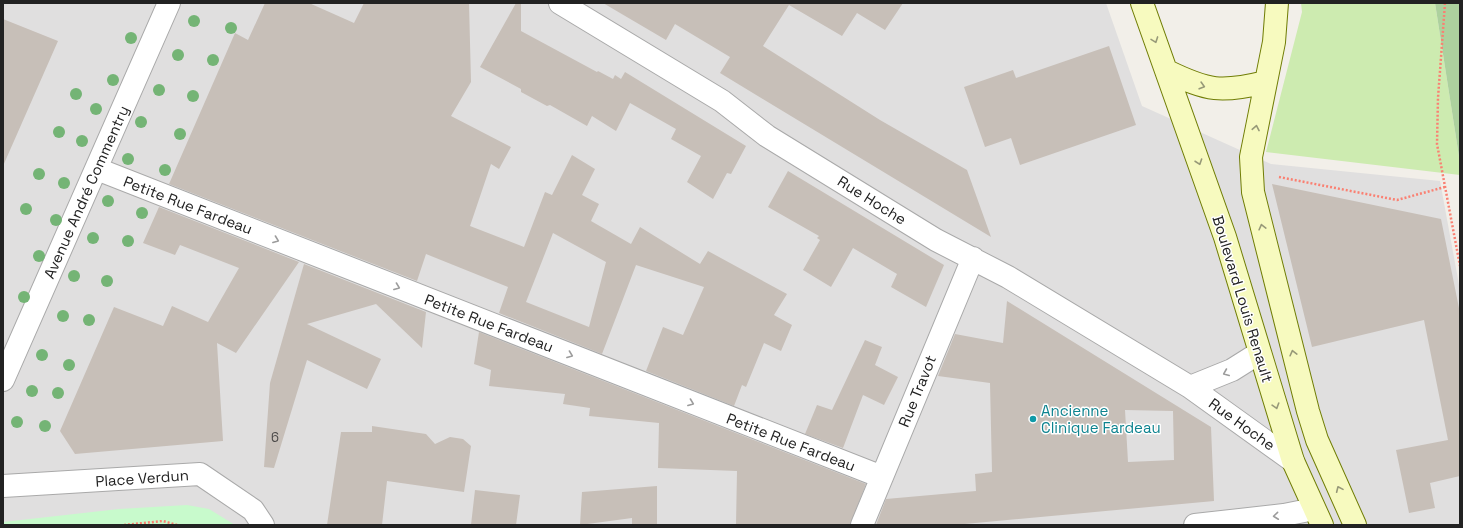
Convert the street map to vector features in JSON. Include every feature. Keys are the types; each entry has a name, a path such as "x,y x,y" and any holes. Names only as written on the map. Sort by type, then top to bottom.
{"main road":[{"name":"Boulevard Louis Renault","path":"1142,3 1225,237 1293,461 1318,517"},
{"name":"Boulevard Louis Renault","path":"1277,3 1277,18 1266,82 1255,128 1251,157 1253,192 1308,412 1317,440 1355,525"},
{"path":"1167,71 1206,88 1223,90 1266,82"}],"street":[{"name":"Avenue André Commentry","path":"3,380 169,3"},
{"name":"Rue Hoche","path":"560,3 722,101 774,140 936,240 973,258 1190,387 1293,461"},
{"name":"Petite Rue Fardeau","path":"97,169 882,477"},
{"name":"Rue Travot","path":"862,525 973,258"},
{"name":"Rue Hoche","path":"1190,387 1232,370 1259,353"},
{"name":"Place Verdun","path":"3,486 200,474 252,510 263,525"},
{"path":"1195,525 1284,515 1318,517"}],"path":[{"path":"1445,3 1438,98 1437,144 1460,266"},
{"path":"1272,176 1397,200 1445,187"},
{"path":"124,525 163,521 177,525"}],"shaded area":[{"path":"3,3 1106,3 1142,106 1271,164 1440,181 1460,290 1460,525 3,525"}],"green space":[{"path":"1301,3 1435,3 1460,163 1460,175 1266,152 1302,12"},
{"path":"1435,3 1460,3 1460,163"},
{"path":"187,505 209,509 235,525 3,525 3,522 119,509"}],"building":[{"path":"265,3 309,3 354,23 364,3 469,3 471,82 451,116 511,147 499,169 491,164 470,226 524,247 545,192 552,195 572,155 595,169 582,195 599,204 591,221 631,244 640,227 700,264 708,251 787,294 774,315 792,325 781,351 764,343 746,387 742,385 734,406 646,371 663,327 683,335 704,287 636,265 602,354 499,313 508,287 426,254 417,281 169,184 235,33 248,40","holes":["553,233 606,262 589,327 526,302"]},
{"path":"516,3 521,3 521,31 613,79 615,75 621,79 625,72 746,146 731,174 727,173 713,199 687,182 701,156 671,139 676,129 630,103 616,131 592,116 587,126 550,105 547,106 521,92 521,89 480,67"},
{"path":"603,3 903,3 885,30 857,13 842,36 789,5 763,46 880,120 967,170 991,237 720,73 730,57 675,24 666,40"},
{"path":"3,19 58,41 3,166"},
{"path":"1109,46 1136,125 1020,165 1011,138 985,147 964,87 1013,70 1016,78"},
{"path":"788,171 944,265 926,307 891,287 897,274 853,248 831,287 803,270 820,240 817,238 819,236 768,207"},
{"path":"1272,184 1441,219 1460,313 1460,476 1430,483 1435,508 1409,513 1396,450 1448,440 1424,320 1312,347"},
{"path":"159,207 299,262 236,353 217,343 223,441 75,454 60,431 114,307 163,326 172,306 208,322 239,268 180,245 175,255 143,243"},
{"path":"304,264 426,312 422,348 376,304 307,324 381,359 367,389 307,360 274,468 264,467 270,383"},
{"path":"1007,301 1211,427 1214,501 954,525 876,525 886,499 976,491 975,474 992,472 990,383 938,376 955,334 1003,343","holes":["1125,410 1173,411 1174,460 1128,462"]},
{"path":"479,332 866,484 850,525 736,525 737,471 658,468 659,423 589,416 590,408 563,404 565,394 489,386 491,370 474,364"},
{"path":"865,340 882,347 875,365 898,377 884,405 863,395 843,448 805,434 817,405 832,410"},
{"path":"372,426 426,434 435,444 450,437 463,439 471,446 464,492 387,481 382,525 327,525 341,432 372,432"},
{"path":"657,486 657,525 632,525 632,518 580,525 582,492"},
{"path":"475,490 520,495 516,525 471,525"}],"place":[{"name":"Ancienne Clinique Fardeau","path":"1033,419"}]}
